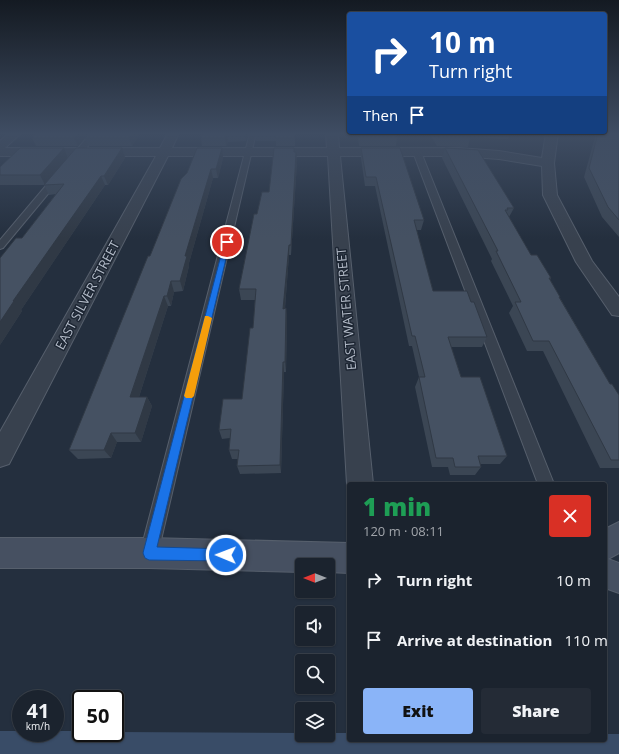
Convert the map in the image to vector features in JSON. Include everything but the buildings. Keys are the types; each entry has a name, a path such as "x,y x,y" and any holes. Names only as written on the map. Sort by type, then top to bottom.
{"main road":[{"path":"607,544 619,537"},
{"path":"0,553 149,553 347,558"},
{"path":"607,574 619,578"}],"street":[{"name":"EAST SILVER STREET","path":"0,456 155,168"},
{"name":"EAST WATER STREET","path":"334,168 360,482"},
{"path":"548,168 550,195 584,262 619,310"}],"lane":[{"path":"0,246 65,168"},
{"path":"149,553 245,168"},
{"path":"423,168 545,482"}],"water":[{"path":"0,731 12,731 12,742 64,742 64,731 72,731 72,742 124,742 124,732 295,733 295,742 335,742 335,733 347,733 347,742 607,742 607,734 619,734 619,754 0,754"}],"slow traffic":[{"path":"189,396 208,318"}],"route":[{"path":"226,555 149,553 227,242"}]}
